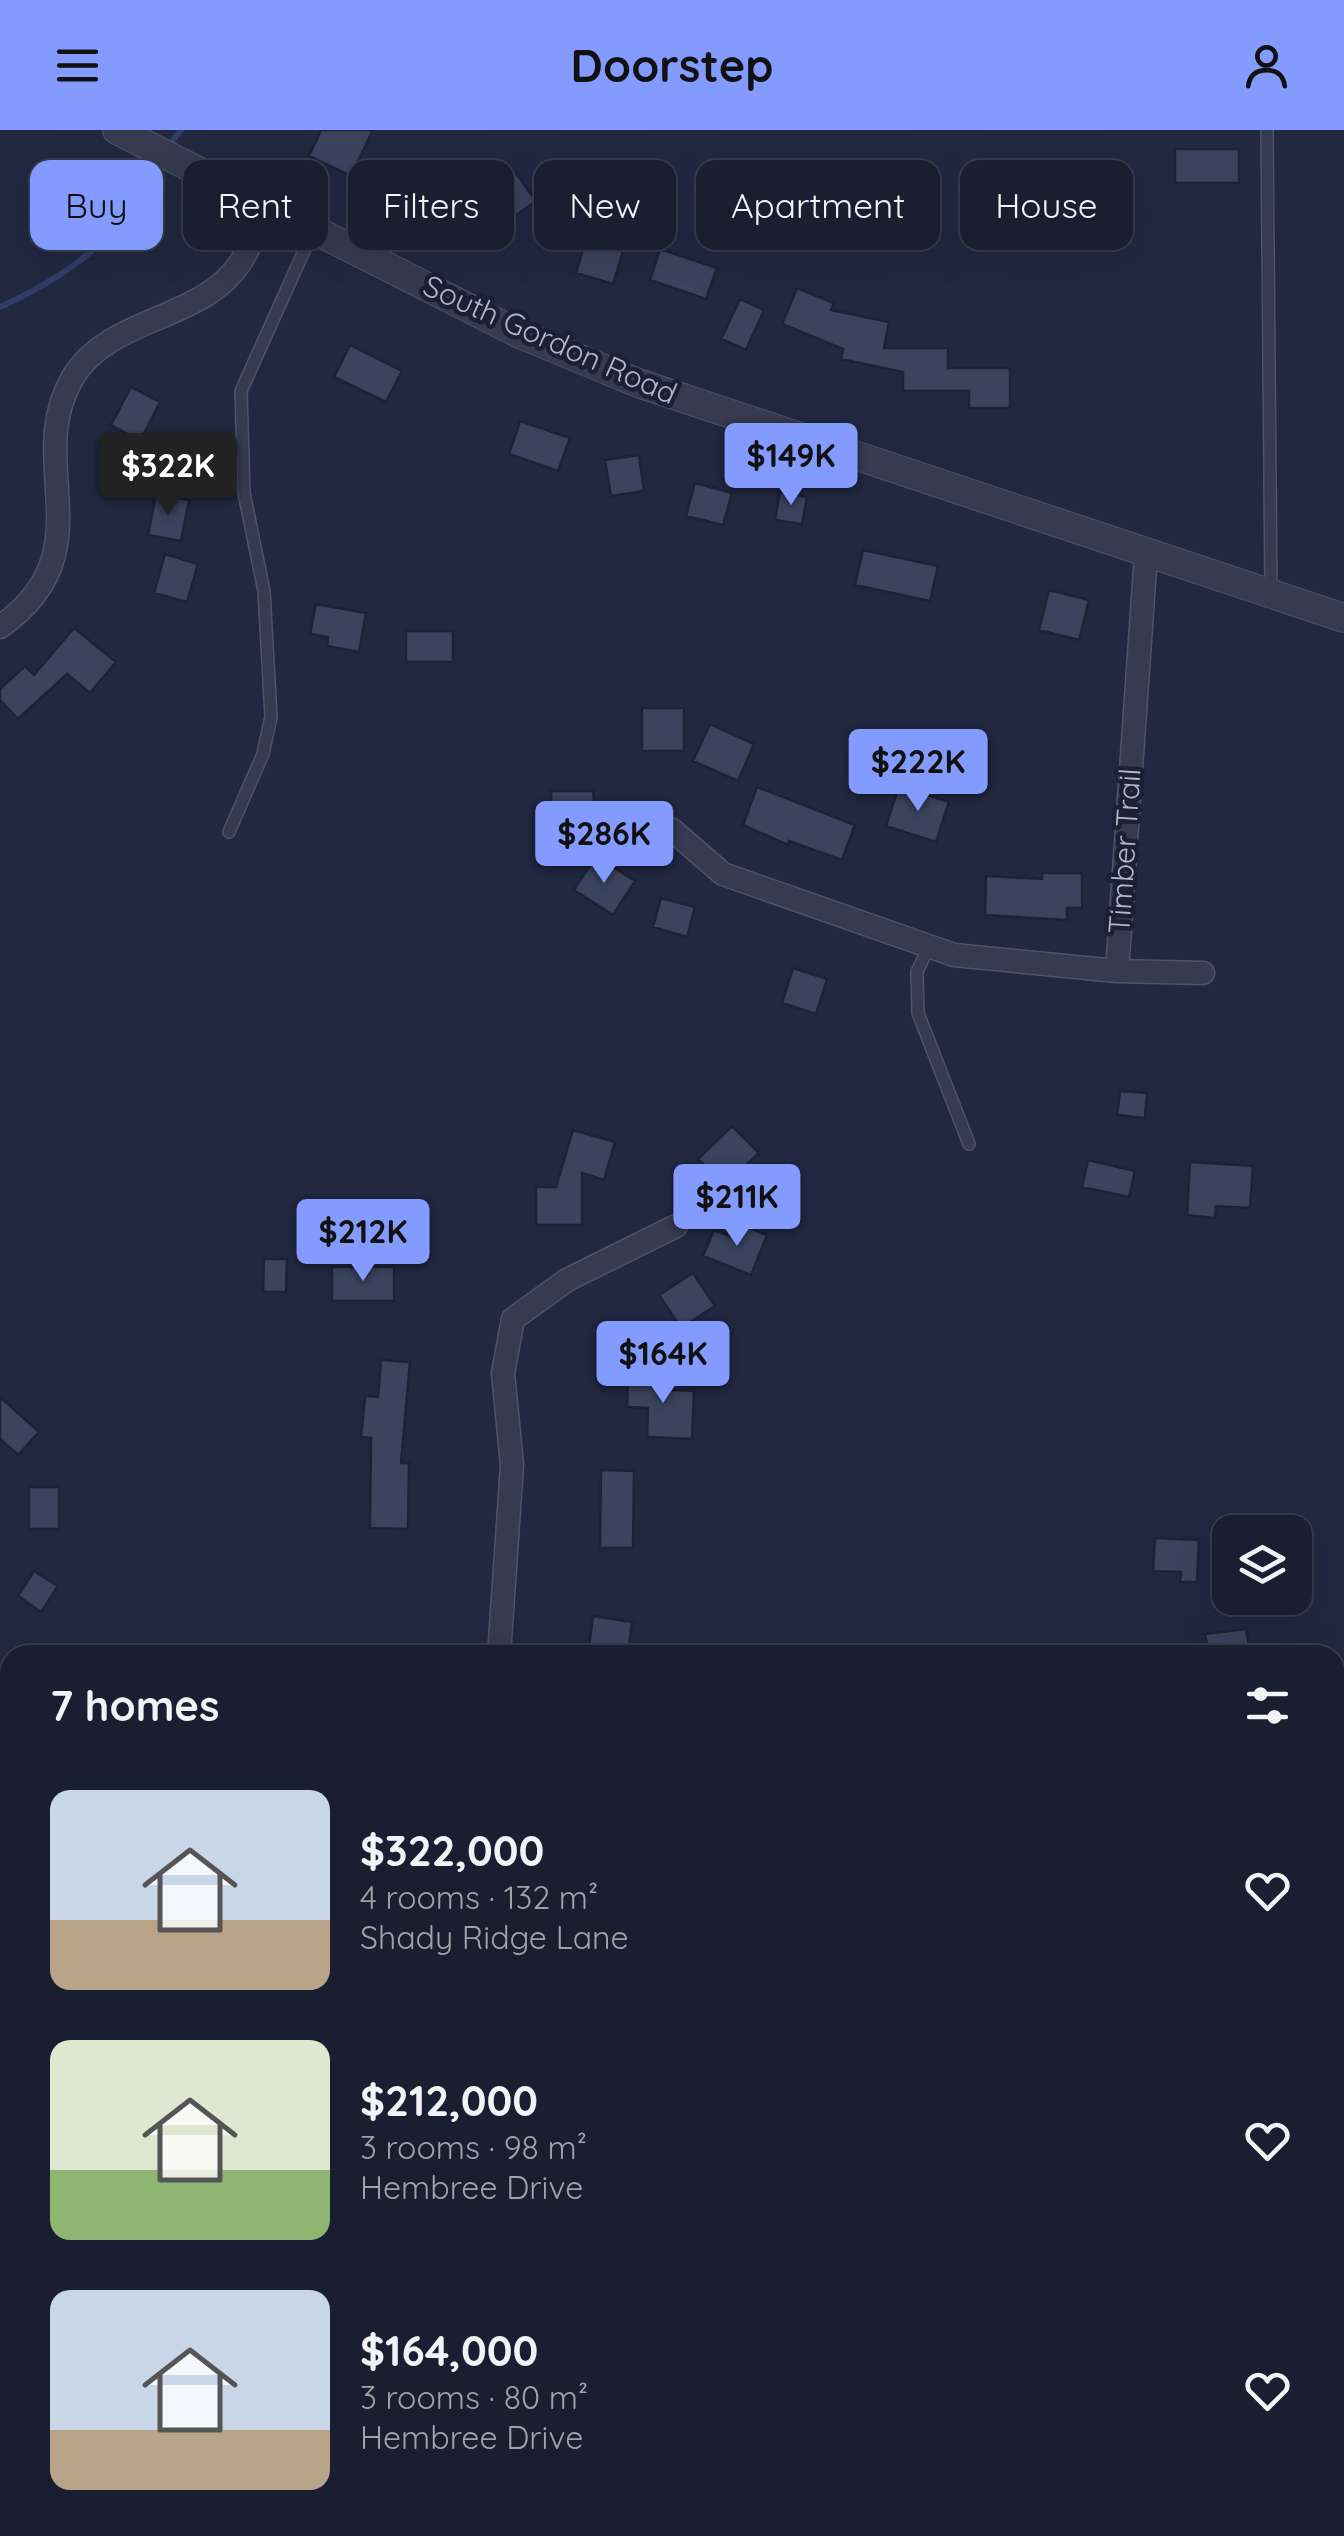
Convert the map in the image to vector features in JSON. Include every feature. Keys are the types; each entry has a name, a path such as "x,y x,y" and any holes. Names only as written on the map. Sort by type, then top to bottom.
{"street":[{"name":"South Gordon Road","path":"116,130 183,165"},
{"name":"South Gordon Road","path":"328,238 520,334 638,384 1344,618"},
{"path":"0,627 28,606 55,556 60,530 58,430 72,378 90,354 114,338 218,285 240,264 246,250"},
{"name":"Timber Trail","path":"671,829 722,874 954,954 1117,971 1146,554"},
{"path":"1117,971 1203,974"},
{"path":"500,1645 512,1465 503,1373 513,1319 567,1280 676,1226"}],"lane":[{"path":"1267,130 1271,592"},
{"path":"230,832 263,754 271,717 264,591 244,493 240,392 304,250"},
{"path":"929,946 917,972 918,1013 969,1144"}],"building":[{"path":"321,130 373,130 359,160 348,160 348,175 328,165 328,160 309,156"},
{"path":"1175,149 1239,149 1239,183 1175,183"},
{"path":"514,170 534,198 534,202 514,217"},
{"path":"583,250 623,250 613,284 576,273"},
{"path":"660,250 717,268 706,299 650,280"},
{"path":"797,288 834,303 831,310 889,322 884,348 948,348 948,368 1010,368 1010,408 969,408 969,391 903,391 903,372 841,359 843,349 782,324"},
{"path":"740,299 764,310 746,350 721,339"},
{"path":"350,345 402,371 386,402 334,377"},
{"path":"131,387 160,402 140,441 111,425"},
{"path":"520,421 570,438 558,471 509,454"},
{"path":"639,455 644,491 611,496 605,460"},
{"path":"695,483 732,493 723,525 686,516"},
{"path":"780,492 807,497 802,524 775,520"},
{"path":"156,494 189,500 181,541 148,535"},
{"path":"863,550 938,566 930,601 855,585"},
{"path":"165,554 198,564 187,602 154,593"},
{"path":"1049,590 1089,600 1079,640 1039,630"},
{"path":"316,604 366,613 359,652 327,646 328,637 310,634"},
{"path":"74,628 116,662 90,693 67,674 18,719 0,700 0,689 25,666 34,675"},
{"path":"406,631 453,631 453,662 406,662"},
{"path":"642,708 684,708 684,751 642,751"},
{"path":"710,724 754,744 738,781 693,761"},
{"path":"899,786 949,802 936,842 886,826"},
{"path":"757,787 855,825 842,860 789,841 788,845 743,825"},
{"path":"551,791 593,791 597,839 552,840"},
{"path":"596,856 635,881 613,915 574,890"},
{"path":"1042,873 1082,873 1082,908 1067,908 1067,920 985,915 986,876 1042,879"},
{"path":"661,898 695,907 687,937 653,927"},
{"path":"793,968 827,979 816,1014 782,1003"},
{"path":"1120,1091 1147,1093 1145,1118 1117,1115"},
{"path":"732,1126 759,1153 734,1177 723,1166 714,1176 698,1159"},
{"path":"573,1130 615,1142 604,1180 582,1173 582,1225 536,1225 536,1187 556,1187"},
{"path":"1088,1160 1135,1171 1129,1197 1082,1187"},
{"path":"1190,1162 1253,1166 1250,1208 1216,1206 1215,1218 1187,1215"},
{"path":"738,1224 767,1235 751,1275 703,1256 714,1230 732,1237"},
{"path":"264,1259 287,1259 286,1292 263,1292"},
{"path":"332,1267 394,1267 394,1301 332,1301"},
{"path":"693,1273 715,1306 681,1328 659,1295"},
{"path":"381,1360 410,1362 401,1463 409,1463 408,1529 370,1528 371,1438 361,1437 365,1396 378,1397"},
{"path":"628,1375 673,1377 672,1390 694,1391 692,1439 647,1437 648,1408 627,1407"},
{"path":"0,1397 39,1432 18,1455 0,1439"},
{"path":"601,1470 634,1471 633,1548 600,1548"},
{"path":"29,1487 59,1487 59,1529 29,1529"},
{"path":"1155,1538 1199,1540 1197,1582 1180,1582 1181,1572 1153,1571"},
{"path":"34,1571 58,1586 41,1612 18,1596"},
{"path":"593,1616 632,1622 629,1645 589,1645"},
{"path":"1246,1629 1249,1645 1207,1645 1205,1634"}],"waterway":[{"path":"166,149 181,130"},
{"path":"0,307 51,280 94,249 130,209 159,159"}]}
